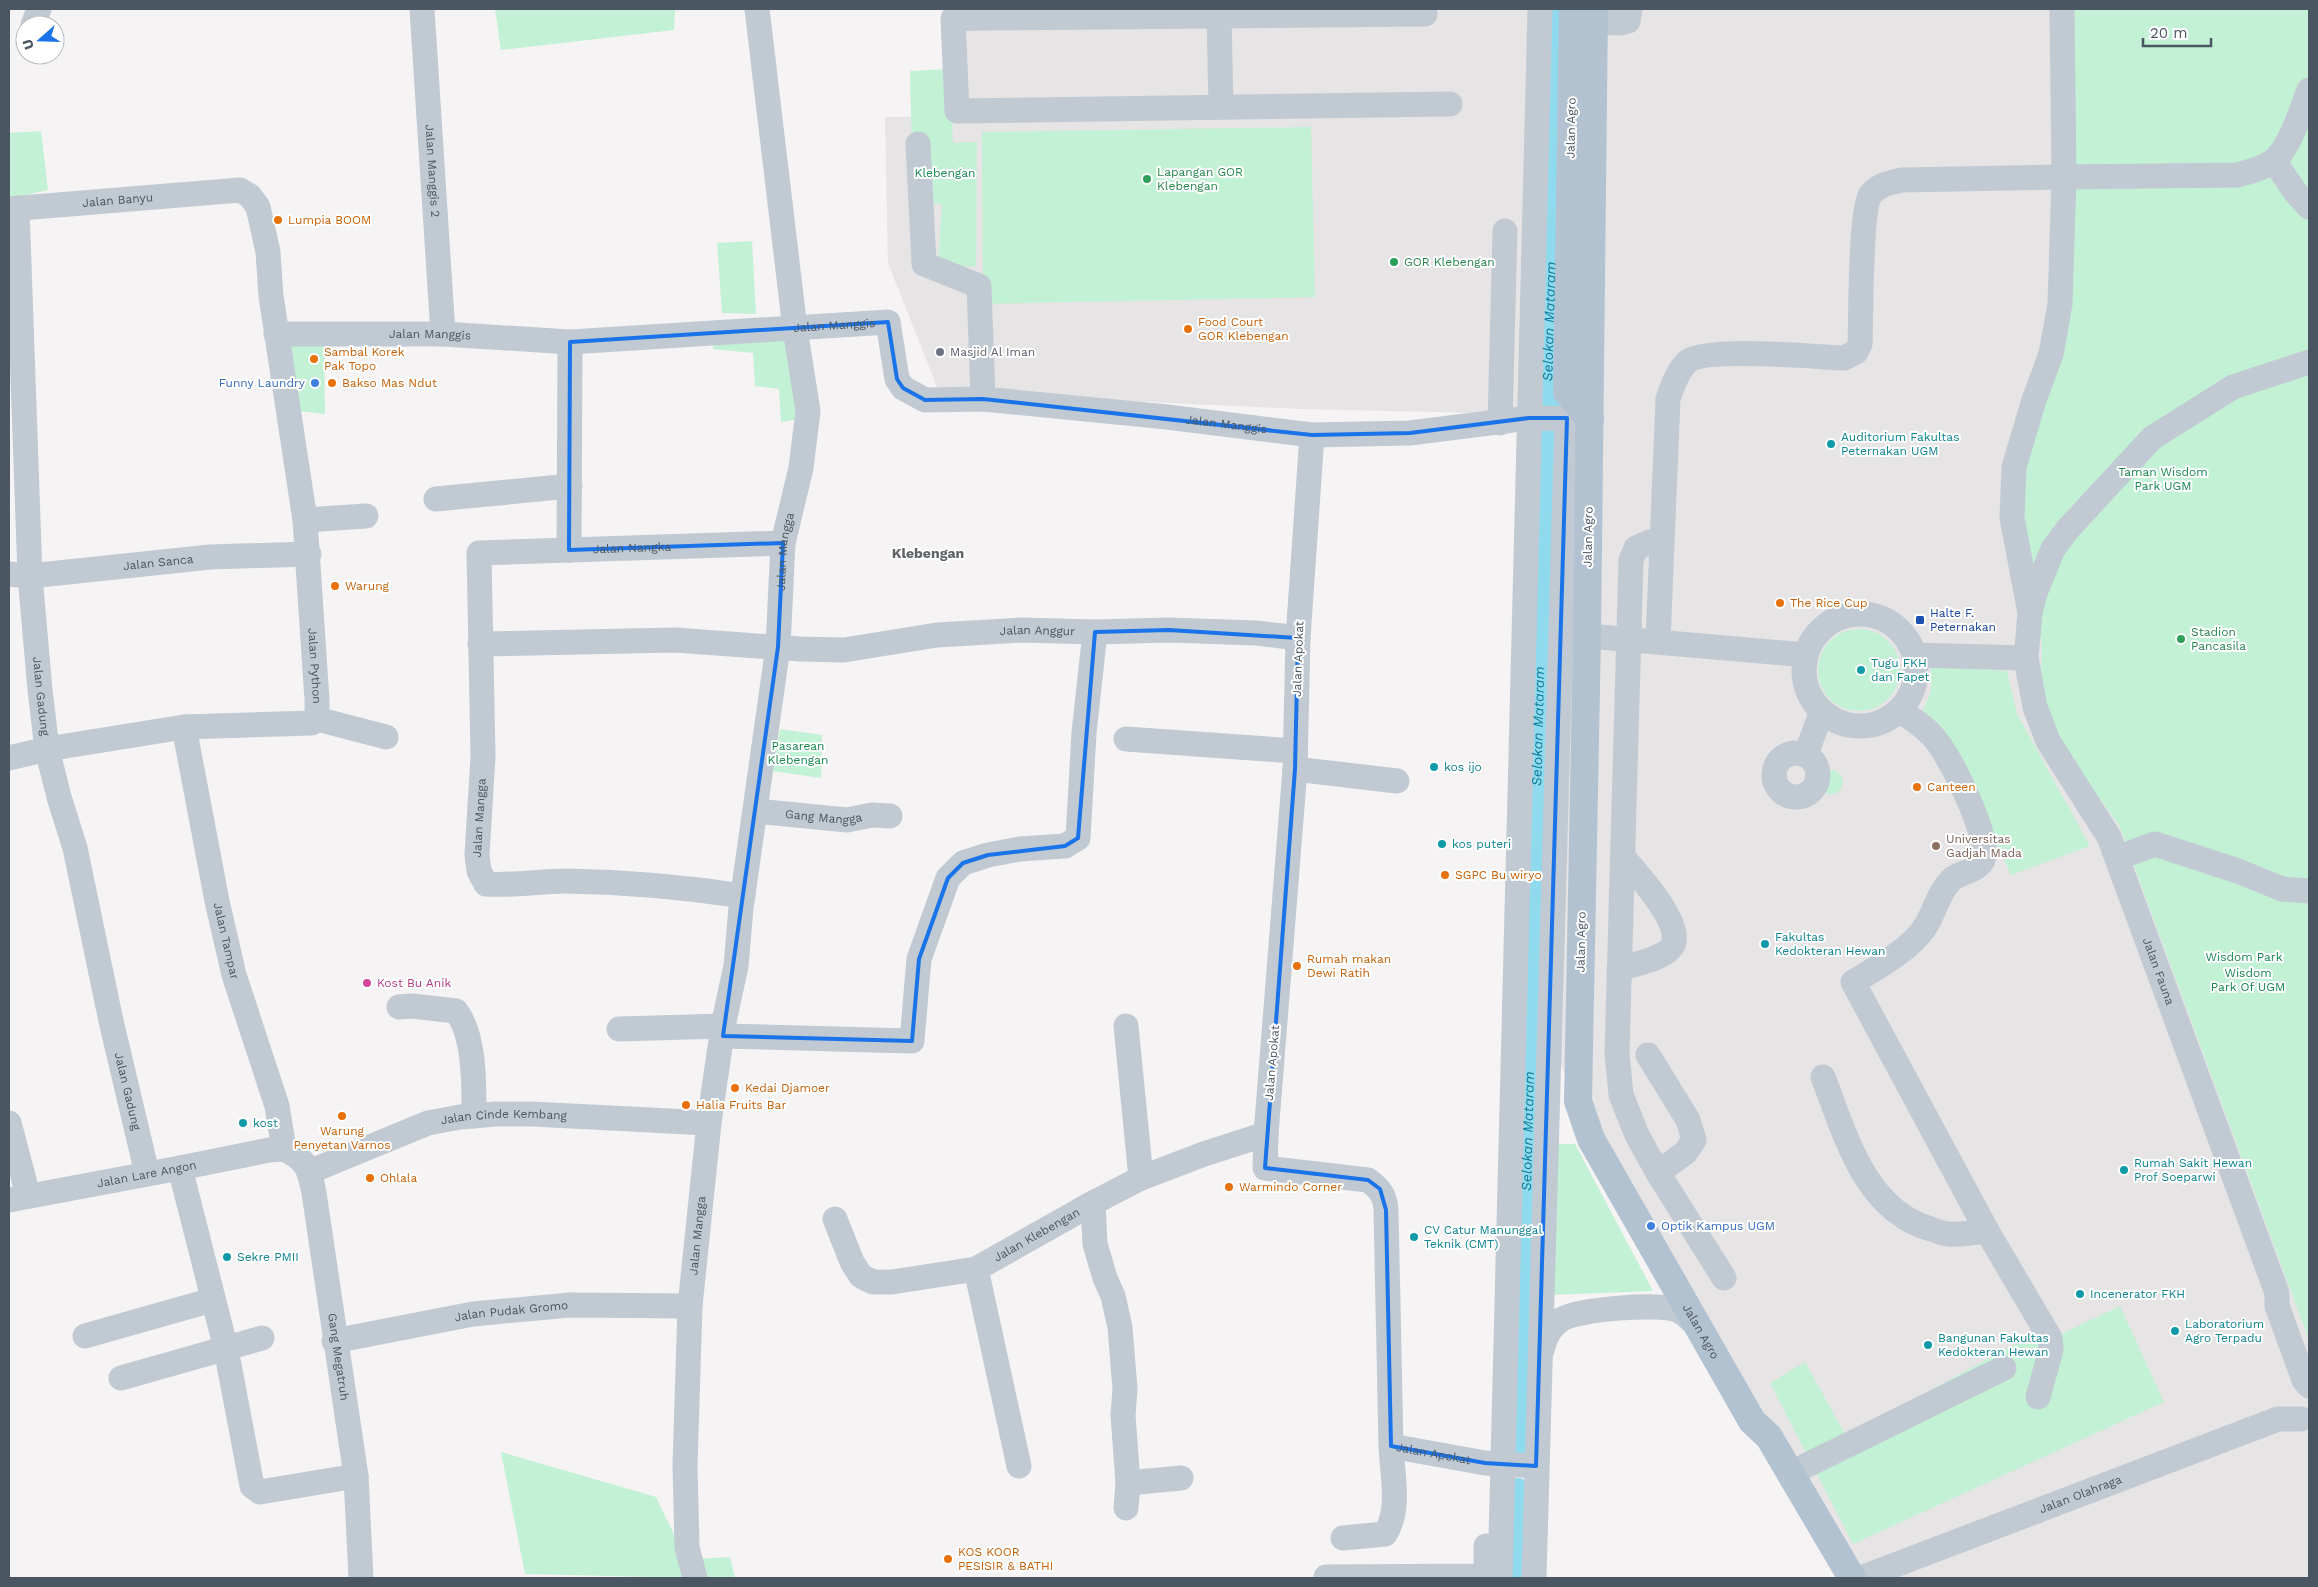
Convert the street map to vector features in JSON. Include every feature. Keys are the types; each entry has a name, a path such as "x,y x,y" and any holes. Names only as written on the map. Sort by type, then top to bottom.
{"main road":[{"name":"Jalan Agro","path":"1587,13 1567,392 1556,418 1587,636 1578,1101 1591,1139 1698,1327 1752,1421 1769,1437 1852,1578"},
{"name":"Jalan Agro","path":"1752,1421 1757,1446 1833,1578"}],"street":[{"name":"Jalan Manggis 2","path":"422,9 443,334"},
{"name":"Jalan Mangga","path":"695,1578 687,1547 685,1466 690,1306 709,1123 723,1031 736,966 743,896 778,647 783,544 801,468 808,411 795,329 757,9"},
{"path":"1540,9 1556,418 1540,1354"},
{"path":"1587,13 1621,23 1628,21 1630,9"},
{"path":"2030,613 2012,518 2014,467 2034,400 2051,354 2060,304 2064,177 2062,9"},
{"path":"1425,14 1219,16 974,14 954,19 957,111 1450,104"},
{"path":"1219,16 1221,107"},
{"path":"1658,641 1668,400 1674,380 1688,361 1706,355 1844,358 1856,352 1860,344 1864,222 1870,195 1884,184 1902,180 2236,175 2259,169 2274,160 2288,143 2309,90"},
{"path":"918,144 924,264 979,286 983,400"},
{"path":"2274,160 2296,193 2309,207"},
{"name":"Jalan Banyu","path":"13,209 240,190 250,196 258,207 268,252 270,296 276,334"},
{"name":"Jalan Gadung","path":"13,209 19,575 40,690 47,749 75,848 111,1021 147,1173"},
{"path":"1500,423 1505,231"},
{"name":"Jalan Manggis","path":"276,334 443,334 570,342 888,322 897,379 903,388 925,400 983,400 1168,417 1312,435 1410,433 1556,418"},
{"name":"Jalan Python","path":"9,758 47,749 144,735 184,727 312,722 316,719 317,700 309,554 276,334"},
{"path":"569,550 570,342"},
{"path":"2030,613 2035,593 2053,549 2067,530 2152,438 2233,388 2309,362"},
{"path":"1500,1578 1512,1465 1556,418"},
{"name":"Jalan Apokat","path":"1312,435 1298,638 1295,759 1265,1168 1368,1180 1380,1189 1385,1200 1390,1446 1512,1465"},
{"path":"436,499 570,486"},
{"path":"305,520 366,516"},
{"path":"1662,542 1650,542 1636,548 1631,560 1617,1053 1621,1095 1637,1135 1658,1173 1724,1278"},
{"name":"Jalan Nangka","path":"480,553 783,544"},
{"name":"Jalan Mangga","path":"480,553 483,748 477,856 479,871 486,884 501,885 565,881 657,885 743,896"},
{"name":"Jalan Sanca","path":"19,575 210,557 309,554"},
{"name":"Jalan Fauna","path":"2030,613 2026,658 2035,707 2048,741 2103,825 2117,858 2277,1293 2277,1306 2304,1380 2309,1386"},
{"path":"1850,614 1867,614 1884,619 1900,630 1914,655 1916,665 1914,685 1906,703 1900,710 1875,724 1855,726 1836,721 1822,711 1811,697 1805,680 1806,655 1819,631 1833,620 1850,614"},
{"name":"Jalan Anggur","path":"480,644 675,640 844,650 937,635 1021,630 1095,632 1179,630 1256,633 1298,638"},
{"path":"619,1029 723,1031 912,1041 919,960 948,878 963,863 988,855 1020,849 1065,846 1078,838 1084,733 1095,632"},
{"path":"1587,636 1806,655"},
{"path":"1914,655 2026,658"},
{"path":"1900,710 1926,729 1941,748 1963,789 1980,830 1985,845 1984,860 1949,882 1925,927 1910,943 1853,982 1987,1231 2050,1338 2051,1350 2038,1397"},
{"path":"1806,754 1822,711"},
{"path":"316,719 386,737"},
{"name":"Jalan Tampar","path":"184,727 217,901 234,975 277,1106 284,1149"},
{"path":"1126,739 1295,759 1397,781"},
{"name":"Gang Mangga","path":"756,811 847,820 872,816 890,816"},
{"path":"2117,858 2155,844 2238,871 2282,889 2309,891"},
{"path":"1620,969 1663,954 1672,947 1675,935 1659,901 1623,857"},
{"path":"399,1007 456,1011 464,1021 474,1086 474,1116"},
{"path":"1126,1026 1141,1178"},
{"path":"1648,1056 1688,1120 1694,1140 1686,1152 1658,1173"},
{"path":"1823,1077 1861,1170 1877,1194 1900,1216 1922,1227 1948,1234 1987,1231"},
{"name":"Jalan Cinde Kembang","path":"309,1172 428,1123 474,1116 532,1114 709,1123"},
{"path":"9,1123 18,1197"},
{"name":"Jalan Klebengan","path":"834,1219 852,1262 861,1276 872,1282 892,1282 976,1269 1141,1178 1204,1154 1266,1134"},
{"path":"284,1149 298,1156 309,1172"},
{"name":"Jalan Lare Angon","path":"18,1197 268,1150 284,1149"},
{"path":"180,1168 226,1350 252,1486 260,1492 356,1476"},
{"name":"Gang Megatruh","path":"309,1172 356,1476 361,1578"},
{"path":"1093,1203 1095,1244 1105,1278 1113,1296 1120,1327 1125,1388 1123,1423 1128,1483 1126,1508"},
{"path":"976,1269 1018,1466"},
{"name":"Jalan Fauna","path":"2277,1293 2288,1302 2309,1361"},
{"path":"85,1336 212,1300"},
{"name":"Jalan Pudak Gromo","path":"334,1341 473,1314 570,1305 690,1306"},
{"path":"1326,1576 1486,1576 1544,1338 1555,1324 1562,1318 1582,1312 1662,1306 1678,1310 1698,1327"},
{"path":"121,1378 226,1350 262,1338"},
{"path":"1791,1474 2004,1368"},
{"name":"Jalan Olahraga","path":"1861,1578 2278,1419 2305,1417"},
{"name":"Jalan Olahraga","path":"1907,1578 2283,1434 2305,1417"},
{"path":"1343,1538 1385,1534 1391,1525 1394,1514 1390,1446"},
{"path":"1512,1465 1534,1578"},
{"path":"1128,1483 1181,1478"}],"highlighted area":[{"path":"888,322 897,379 903,388 925,400 983,399 1312,435 1410,433 1529,418 1567,418 1536,1466 1485,1463 1391,1446 1386,1210 1380,1189 1368,1180 1265,1168 1295,769 1298,638 1169,630 1095,632 1078,838 1065,846 988,855 963,863 948,878 919,959 912,1041 723,1036 778,647 783,543 569,550 570,342"}],"shaded area":[{"name":"Universitas Gadjah Mada","path":"942,9 2309,9 2309,1578 1860,1578 1856,1564 1704,1317 1559,1063 1572,415 1300,409 939,392 888,263 885,117 949,117"}],"green space":[{"path":"495,9 675,9 674,30 501,50"},
{"name":"Taman Wisdom Park UGM","path":"2062,9 2309,9 2309,1340 2119,825 2065,751 2044,704 2041,674 2042,648 2014,467 2048,362"},
{"name":"Klebengan","path":"951,69 953,143 977,142 976,267 938,265 942,204 913,201 910,71"},
{"name":"Lapangan GOR Klebengan","path":"1311,127 1315,297 983,304 982,132"},
{"path":"41,131 48,190 9,199 9,133"},
{"path":"752,241 756,314 722,313 717,243"},
{"path":"715,337 795,337 799,419 781,422 779,389 755,386 753,353 713,349"},
{"path":"324,342 325,414 289,410 281,345"},
{"path":"1851,629 1867,629 1882,636 1893,647 1900,662 1897,686 1888,699 1867,711 1851,711 1836,704 1825,693 1818,678 1818,662 1825,647 1836,636"},
{"path":"1931,666 2007,671 2017,714 2090,846 2011,875 1942,732 1922,713 1931,691"},
{"name":"Pasarean Klebengan","path":"780,729 822,735 821,778 772,771"},
{"path":"1831,770 1836,771 1842,777 1842,787 1836,793 1831,794 1826,793 1820,787 1819,782 1820,777 1826,771"},
{"path":"1553,1144 1575,1144 1653,1291 1551,1295"},
{"path":"2120,1306 2164,1402 1853,1544 1770,1383 1805,1362 1855,1452 1859,1429 2054,1323 2059,1335"},
{"path":"501,1452 656,1497 695,1578 525,1574"},
{"path":"730,1557 735,1578 703,1578 698,1559"}],"waterway":[{"name":"Selokan Mataram","path":"1519,1445 1559,9"},
{"name":"Selokan Mataram","path":"1516,1578 1518,1490"}],"place":[{"name":"Lapangan GOR Klebengan","path":"1147,179"},
{"name":"Lumpia BOOM","path":"278,220"},
{"name":"GOR Klebengan","path":"1394,262"},
{"name":"Food Court GOR Klebengan","path":"1188,329"},
{"name":"Masjid Al Iman","path":"940,352"},
{"name":"Sambal Korek Pak Topo","path":"314,359"},
{"name":"Funny Laundry","path":"315,383"},
{"name":"Bakso Mas Ndut","path":"332,383"},
{"name":"Auditorium Fakultas Peternakan UGM","path":"1831,444"},
{"name":"Warung","path":"335,586"},
{"name":"The Rice Cup","path":"1780,603"},
{"name":"Halte F. Peternakan","path":"1920,620"},
{"name":"Stadion Pancasila","path":"2181,639"},
{"name":"Tugu FKH dan Fapet","path":"1861,670"},
{"name":"kos ijo","path":"1434,767"},
{"name":"Canteen","path":"1917,787"},
{"name":"kos puteri","path":"1442,844"},
{"name":"Universitas Gadjah Mada","path":"1936,846"},
{"name":"SGPC Bu wiryo","path":"1445,875"},
{"name":"Fakultas Kedokteran Hewan","path":"1765,944"},
{"name":"Rumah makan Dewi Ratih","path":"1297,966"},
{"name":"Kost Bu Anik","path":"367,983"},
{"name":"Kedai Djamoer","path":"735,1088"},
{"name":"Halia Fruits Bar","path":"686,1105"},
{"name":"Warung Penyetan Varnos","path":"342,1116"},
{"name":"kost","path":"243,1123"},
{"name":"Rumah Sakit Hewan Prof Soeparwi","path":"2124,1170"},
{"name":"Ohlala","path":"370,1178"},
{"name":"Warmindo Corner","path":"1229,1187"},
{"name":"Optik Kampus UGM","path":"1651,1226"},
{"name":"CV Catur Manunggal Teknik (CMT)","path":"1414,1237"},
{"name":"Sekre PMII","path":"227,1257"},
{"name":"Incenerator FKH","path":"2080,1294"},
{"name":"Laboratorium Agro Terpadu","path":"2175,1331"},
{"name":"Bangunan Fakultas Kedokteran Hewan","path":"1928,1345"},
{"name":"KOS KOOR PESISIR & BATHI","path":"948,1559"}],"district":[{"name":"Klebengan","path":"928,553"}],"park label":[{"name":"Wisdom Park","path":"2244,957"},
{"name":"Wisdom Park Of UGM","path":"2248,980"}]}
